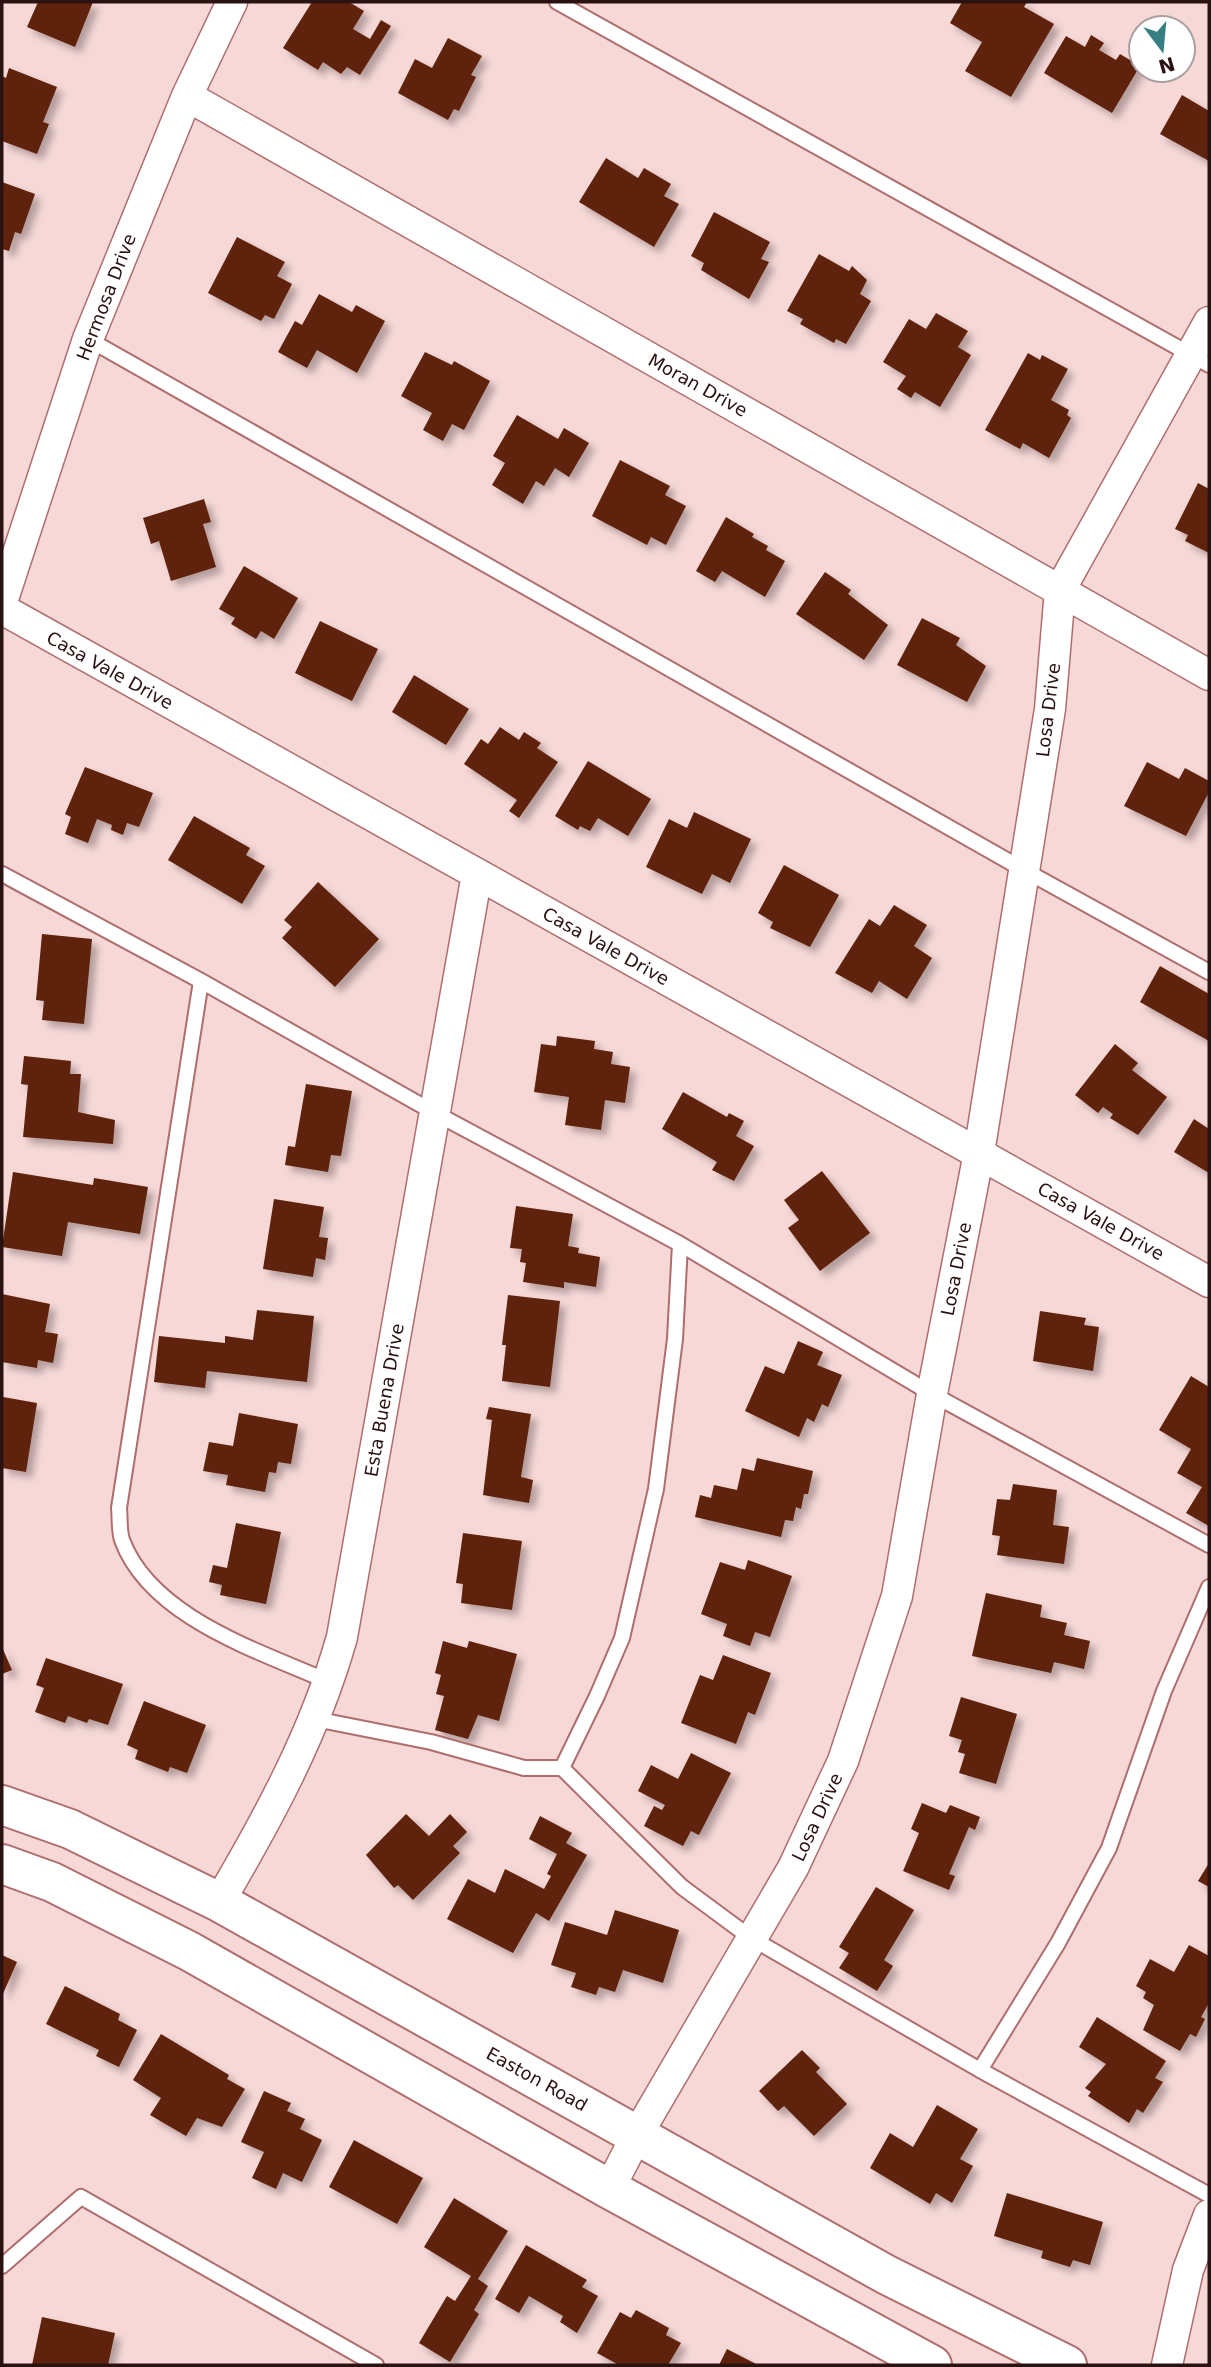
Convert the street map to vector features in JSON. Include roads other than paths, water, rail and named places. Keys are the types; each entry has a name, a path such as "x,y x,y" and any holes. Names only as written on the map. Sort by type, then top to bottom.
{"main road":[{"name":"Easton Road","path":"2,1805 70,1829 219,1902 887,2275 1067,2365"},
{"path":"2,1864 52,1882 189,1951 609,2189 932,2365"},
{"path":"189,1951 219,1902"}],"street":[{"name":"Hermosa Drive","path":"2,602 88,339 187,96 232,2"},
{"name":"Moran Drive","path":"187,96 1209,675"},
{"name":"Losa Drive","path":"609,2189 637,2135 793,1868 843,1762 897,1596 932,1394 979,1153 1050,709 1060,590 1200,360 1209,323"},
{"name":"Casa Vale Drive","path":"2,610 1209,1282"},
{"name":"Esta Buena Drive","path":"219,1902 268,1818 315,1719 342,1637 477,874"},
{"path":"1167,2365 1188,2270 1209,2215"}],"lane":[{"path":"557,2 1200,360"},
{"path":"88,339 1024,870 1209,972"},
{"path":"2,874 201,981 435,1113 680,1244 932,1394 1209,1545"},
{"path":"201,981 119,1508 121,1538 133,1562 177,1609 207,1627 329,1682"},
{"path":"562,1768 622,1638 650,1516 656,1489 675,1339 680,1244"},
{"path":"980,2070 1058,1943 1109,1848 1164,1690 1209,1587"},
{"path":"315,1719 431,1742 524,1768 562,1768 682,1887 751,1938 980,2070 1209,2195"},
{"path":"2,2266 82,2197 376,2365"}]}
